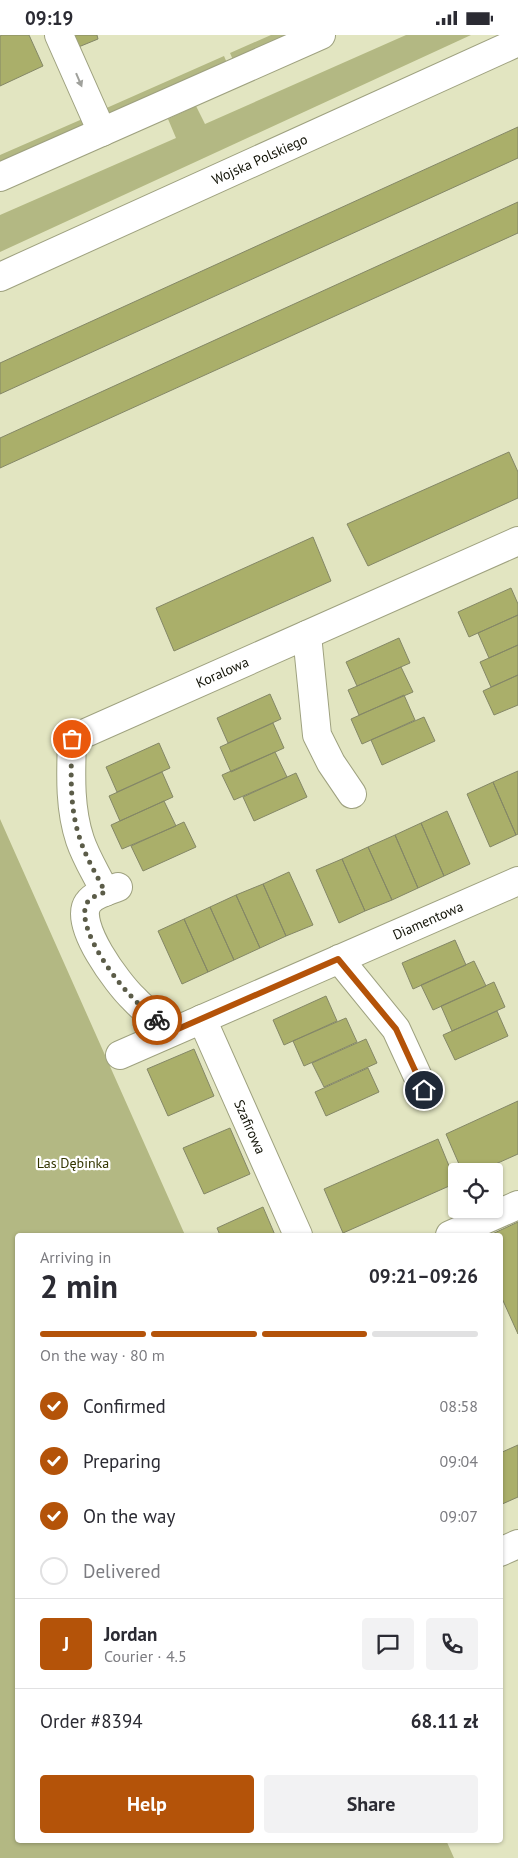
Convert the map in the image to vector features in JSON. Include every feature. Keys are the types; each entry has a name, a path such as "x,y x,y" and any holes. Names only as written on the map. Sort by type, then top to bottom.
{"street":[{"path":"59,35 102,132"},
{"path":"0,177 321,35"},
{"name":"Wojska Polskiego","path":"0,277 518,42"},
{"name":"Koralowa","path":"171,1032 132,998 98,952 88,931 85,917 86,904 94,897 112,890 80,840 75,816 71,778 72,739 518,541"},
{"path":"306,635 317,735 330,763 352,794"},
{"name":"Diamentowa","path":"120,1055 518,881"},
{"path":"338,959 396,1029 424,1090"},
{"name":"Szafirowa","path":"202,1019 297,1233"},
{"path":"455,1233 518,1205"},
{"path":"503,1551 518,1544"}],"green space":[{"path":"271,35 290,35 233,60 230,53"},
{"path":"406,35 471,35 0,252 0,215 176,138 168,119 196,106 205,124"},
{"path":"224,56 227,63 109,115 102,110"},
{"path":"87,117 83,127 0,163 0,155"},
{"name":"Las Dębinka","path":"0,819 184,1233 15,1233 15,1843 447,1843 454,1858 0,1858"}],"building":[{"path":"29,35 43,66 0,86 0,36"},
{"path":"71,35 97,35 98,39 76,48"},
{"path":"518,127 518,158 0,394 0,363"},
{"path":"518,202 518,233 0,468 0,438"},
{"path":"509,452 518,472 518,498 368,566 347,524"},
{"path":"313,537 331,581 174,651 156,608"},
{"path":"511,588 518,604 518,615 469,637 458,612"},
{"path":"518,615 518,645 489,658 478,633"},
{"path":"399,638 410,663 357,686 346,662"},
{"path":"518,645 518,675 491,687 480,662"},
{"path":"401,667 413,692 359,715 348,690"},
{"path":"518,675 518,705 494,715 483,691"},
{"path":"270,694 281,719 228,743 217,718"},
{"path":"404,695 415,720 362,744 351,719"},
{"path":"424,717 435,741 382,765 371,740"},
{"path":"273,723 284,748 231,772 220,747"},
{"path":"159,743 170,768 117,792 106,767"},
{"path":"275,752 287,777 234,800 222,775"},
{"path":"518,771 518,834 516,835 493,782"},
{"path":"162,772 173,797 120,821 109,796"},
{"path":"296,773 307,797 254,821 243,797"},
{"path":"493,782 516,835 490,847 467,794"},
{"path":"164,801 176,826 122,849 111,825"},
{"path":"447,811 470,864 444,876 421,823"},
{"path":"184,822 196,847 143,871 131,846"},
{"path":"421,823 444,876 418,888 395,835"},
{"path":"395,835 418,888 392,900 368,847"},
{"path":"368,847 392,900 365,911 342,859"},
{"path":"342,859 365,911 339,923 316,870"},
{"path":"289,872 313,925 286,936 263,884"},
{"path":"263,884 286,936 260,948 236,895"},
{"path":"236,895 260,948 234,960 210,907"},
{"path":"210,907 234,960 208,972 184,919"},
{"path":"184,919 208,972 182,984 158,931"},
{"path":"455,940 466,965 413,989 402,963"},
{"path":"474,961 486,986 433,1010 421,985"},
{"path":"494,982 505,1007 452,1031 441,1006"},
{"path":"326,996 337,1021 284,1045 273,1020"},
{"path":"497,1011 508,1036 455,1060 443,1035"},
{"path":"346,1018 357,1042 304,1066 293,1041"},
{"path":"366,1039 377,1063 324,1087 312,1063"},
{"path":"194,1049 214,1096 168,1116 147,1069"},
{"path":"368,1068 379,1092 326,1116 315,1092"},
{"path":"518,1101 518,1154 498,1163 459,1163 446,1134"},
{"path":"230,1128 250,1174 204,1194 183,1148"},
{"path":"438,1139 448,1163 448,1187 343,1233 324,1189"},
{"path":"263,1207 274,1233 219,1233 217,1228"},
{"path":"518,1222 518,1334 503,1301 503,1233 494,1233"},
{"path":"518,1445 518,1497 503,1504 503,1452"}],"way so far":[{"path":"72,739 71,778 76,824 80,840 105,892 94,897 86,904 85,917 88,931 98,952 114,975 132,998 157,1020"}],"route":[{"path":"157,1020 171,1032 338,959 396,1029 424,1090"}]}
